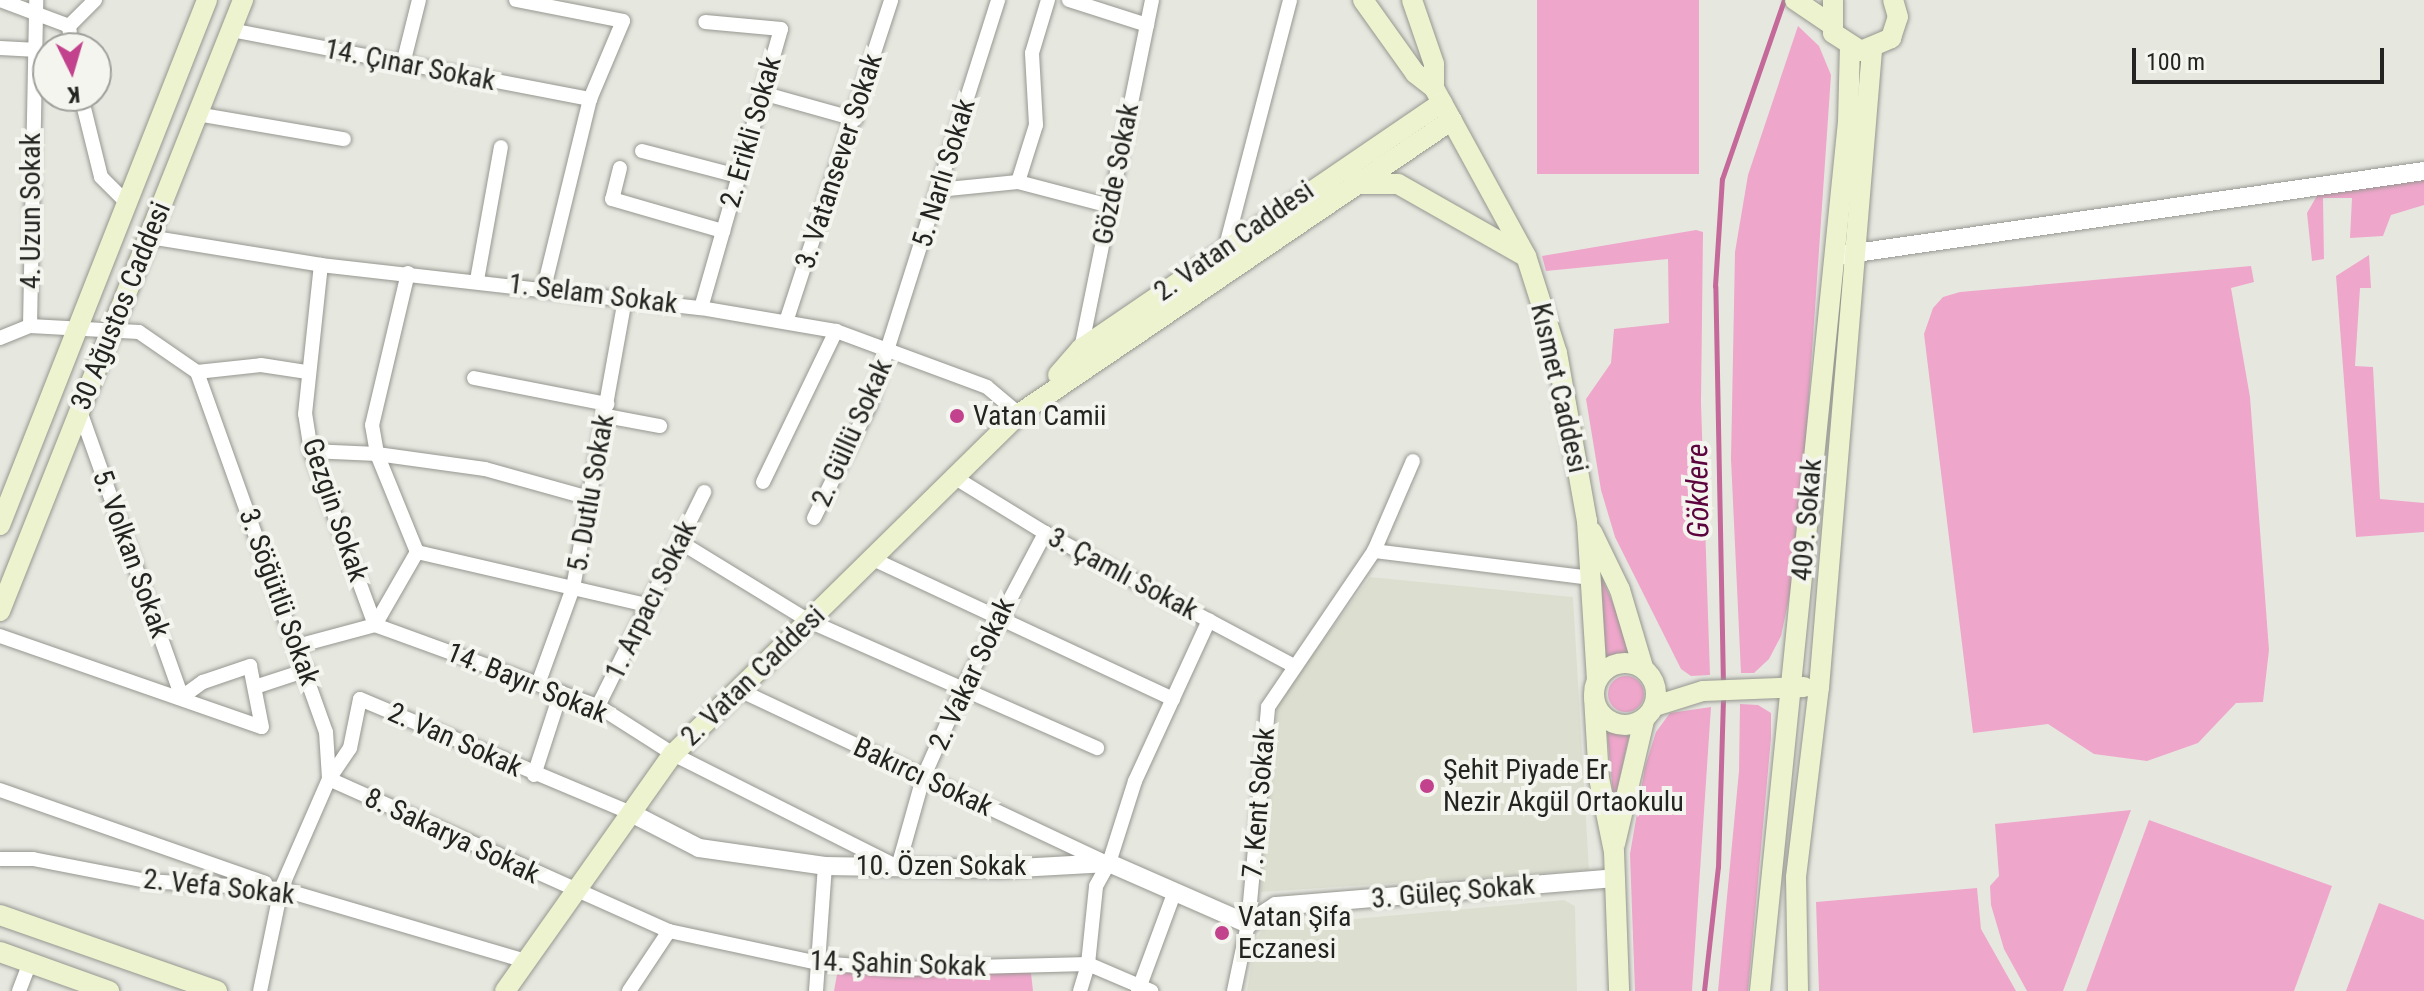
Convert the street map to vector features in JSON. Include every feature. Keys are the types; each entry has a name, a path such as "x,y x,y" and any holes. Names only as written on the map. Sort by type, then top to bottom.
{"main road":[{"name":"30 Ağustos Caddesi","path":"2,514 207,0"},
{"name":"30 Ağustos Caddesi","path":"0,611 243,0"},
{"path":"1363,0 1415,73 1443,104"},
{"path":"1412,0 1434,64 1443,104"},
{"path":"1795,0 1827,13 1850,48 1872,50 1891,38 1901,6"},
{"name":"409. Sokak","path":"1798,991 1796,877 1819,688 1850,48"},
{"name":"409. Sokak","path":"1760,991 1794,642 1842,255 1872,50"},
{"name":"2. Vatan Caddesi","path":"1040,396 1081,349 1226,246 1443,104"},
{"name":"2. Vatan Caddesi","path":"505,991 673,754 737,689 875,560 1019,414 1040,396 1356,184 1443,104"},
{"name":"Kısmet Caddesi","path":"1443,104 1526,256 1557,353 1587,521"},
{"path":"1356,184 1398,184 1526,256"},
{"path":"1587,521 1599,778 1614,852 1619,991"},
{"path":"1587,521 1620,590 1647,671 1657,690 1614,852"},
{"path":"1769,686 1794,642"},
{"path":"1595,688 1622,662 1703,691"},
{"path":"1595,688 1601,714 1617,724 1703,691 1769,686 1819,688"},
{"path":"0,915 217,991"},
{"path":"0,952 109,991"}],"street":[{"path":"0,0 35,5 69,26"},
{"path":"69,26 95,0"},
{"path":"403,64 419,0"},
{"path":"516,0 623,21 590,99 544,288"},
{"name":"3. Vatansever Sokak","path":"786,322 855,119 891,0"},
{"name":"5. Narlı Sokak","path":"889,347 998,0"},
{"path":"1018,182 1036,125 1032,53 1048,0"},
{"path":"1069,0 1147,25"},
{"name":"Gözde Sokak","path":"1081,349 1152,0"},
{"path":"1226,246 1290,0"},
{"name":"4. Uzun Sokak","path":"34,32 35,5"},
{"name":"2. Erikli Sokak","path":"701,308 781,29 705,22"},
{"path":"69,26 70,32"},
{"name":"14. Çınar Sokak","path":"231,30 590,99"},
{"path":"0,48 32,50"},
{"path":"762,93 855,119"},
{"name":"4. Uzun Sokak","path":"30,326 32,112"},
{"path":"85,112 101,177 127,203"},
{"path":"197,114 344,139"},
{"path":"477,280 501,147"},
{"path":"642,151 738,176"},
{"path":"620,168 612,199 723,231"},
{"path":"1842,255 2424,171"},
{"path":"938,190 1018,182 1110,206"},
{"name":"1. Selam Sokak","path":"149,237 321,265 477,280 701,308 836,331 889,347 987,387 1019,414"},
{"name":"Gezgin Sokak","path":"321,265 307,372 305,414 311,451 375,625"},
{"path":"408,273 372,425 377,454 417,552"},
{"name":"5. Dutlu Sokak","path":"538,684 573,588 625,298"},
{"path":"0,338 30,326 112,329 139,332 197,372 261,365 307,372"},
{"path":"763,482 836,331"},
{"name":"2. Güllü Sokak","path":"814,518 870,404 889,347"},
{"name":"3. Söğütlü Sokak","path":"197,372 307,670 326,732 329,779 281,889 260,991"},
{"path":"474,378 660,426"},
{"name":"5. Volkan Sokak","path":"80,411 182,697"},
{"path":"311,451 377,454 485,469 589,498"},
{"name":"7. Kent Sokak","path":"1234,991 1248,924 1268,707 1374,551 1413,461"},
{"name":"3. Çamlı Sokak","path":"954,477 1045,533 1294,666"},
{"name":"1. Arpacı Sokak","path":"598,706 651,606 704,492"},
{"name":"2. Vakar Sokak","path":"898,867 923,778 998,616 1045,533"},
{"path":"680,542 809,621 1097,748"},
{"path":"1374,551 1590,578"},
{"path":"297,646 375,625 417,552"},
{"path":"417,552 651,606"},
{"path":"875,560 1173,699"},
{"path":"1080,991 1088,964 1096,886 1109,863 1135,781 1209,620"},
{"name":"14. Bayır Sokak","path":"375,625 598,706 673,754 898,867"},
{"name":"5. Volkan Sokak","path":"0,636 262,727 255,687"},
{"path":"182,697 203,682 250,666 255,687 307,670"},
{"name":"Bakırcı Sokak","path":"737,689 1109,863"},
{"path":"534,775 561,692"},
{"name":"2. Van Sokak","path":"329,779 350,748 360,699 534,775 631,813"},
{"name":"8. Sakarya Sokak","path":"329,779 574,893"},
{"path":"0,790 281,889"},
{"name":"10. Özen Sokak","path":"631,813 699,848 825,866 1109,863 1248,924"},
{"name":"2. Vefa Sokak","path":"0,859 33,859 146,881 281,889 526,961"},
{"path":"816,991 825,866"},
{"name":"3. Güleç Sokak","path":"1248,924 1276,906 1615,878"},
{"path":"1088,964 1143,989 1175,891"},
{"name":"14. Şahin Sokak","path":"574,893 669,931 818,963 898,969 1088,964"},
{"path":"629,991 669,931"},
{"path":"19,991 30,962"}],"shaded area":[{"path":"1537,0 1699,0 1699,174 1537,174"},
{"path":"1798,26 1819,46 1831,75 1798,556 1781,636 1769,659 1754,673 1741,673 1731,459 1735,252 1748,175"},
{"path":"2424,178 2424,205 2391,215 2383,236 2350,238 2352,198 2323,198 2324,259 2312,261 2307,213 2318,194"},
{"path":"1696,230 1703,232 1701,403 1710,675 1691,676 1681,669 1615,537 1601,490 1586,399 1611,363 1614,329 1669,323 1668,259 1546,271 1542,256"},
{"path":"2369,255 2371,288 2360,288 2355,366 2373,367 2380,499 2424,503 2424,532 2356,537 2336,276"},
{"path":"2251,266 2254,282 2231,288 2250,397 2269,650 2263,702 2236,703 2198,743 2147,761 2094,754 2048,724 1973,733 1924,334 1933,308 1943,297 1960,292"},
{"path":"1601,576 1636,655 1613,655 1606,661"},
{"name":"Şehit Piyade Er Nezir Akgül Ortaokulu","path":"1370,577 1573,597 1589,870 1261,892 1278,702"},
{"path":"1626,676 1639,681 1644,694 1639,707 1626,712 1613,707 1608,694 1613,681"},
{"path":"1740,704 1758,705 1771,713 1771,738 1748,991 1718,991 1739,771"},
{"path":"1711,707 1692,991 1635,991 1630,854 1645,767 1656,732 1670,713"},
{"path":"1607,732 1629,736 1614,804"},
{"path":"2131,810 2063,991 2027,991 2004,949 1991,905 1990,886 1999,876 1995,824"},
{"path":"2149,820 2332,886 2294,991 2086,991"},
{"path":"1977,888 1981,929 2016,991 1819,991 1816,902"},
{"path":"1564,900 1575,906 1577,991 1247,991 1255,940 1265,927"},
{"path":"2379,903 2424,920 2424,991 2346,991"},
{"path":"838,969 1031,973 1033,991 834,991"}],"waterway":[{"name":"Gökdere","path":"1723,685 1715,286 1722,179 1784,0"},
{"name":"Gökdere","path":"1704,991 1718,867 1723,695"}],"place":[{"name":"Vatan Camii","path":"957,416"},
{"name":"Şehit Piyade Er Nezir Akgül Ortaokulu","path":"1427,786"},
{"name":"Vatan Şifa Eczanesi","path":"1222,933"}]}
